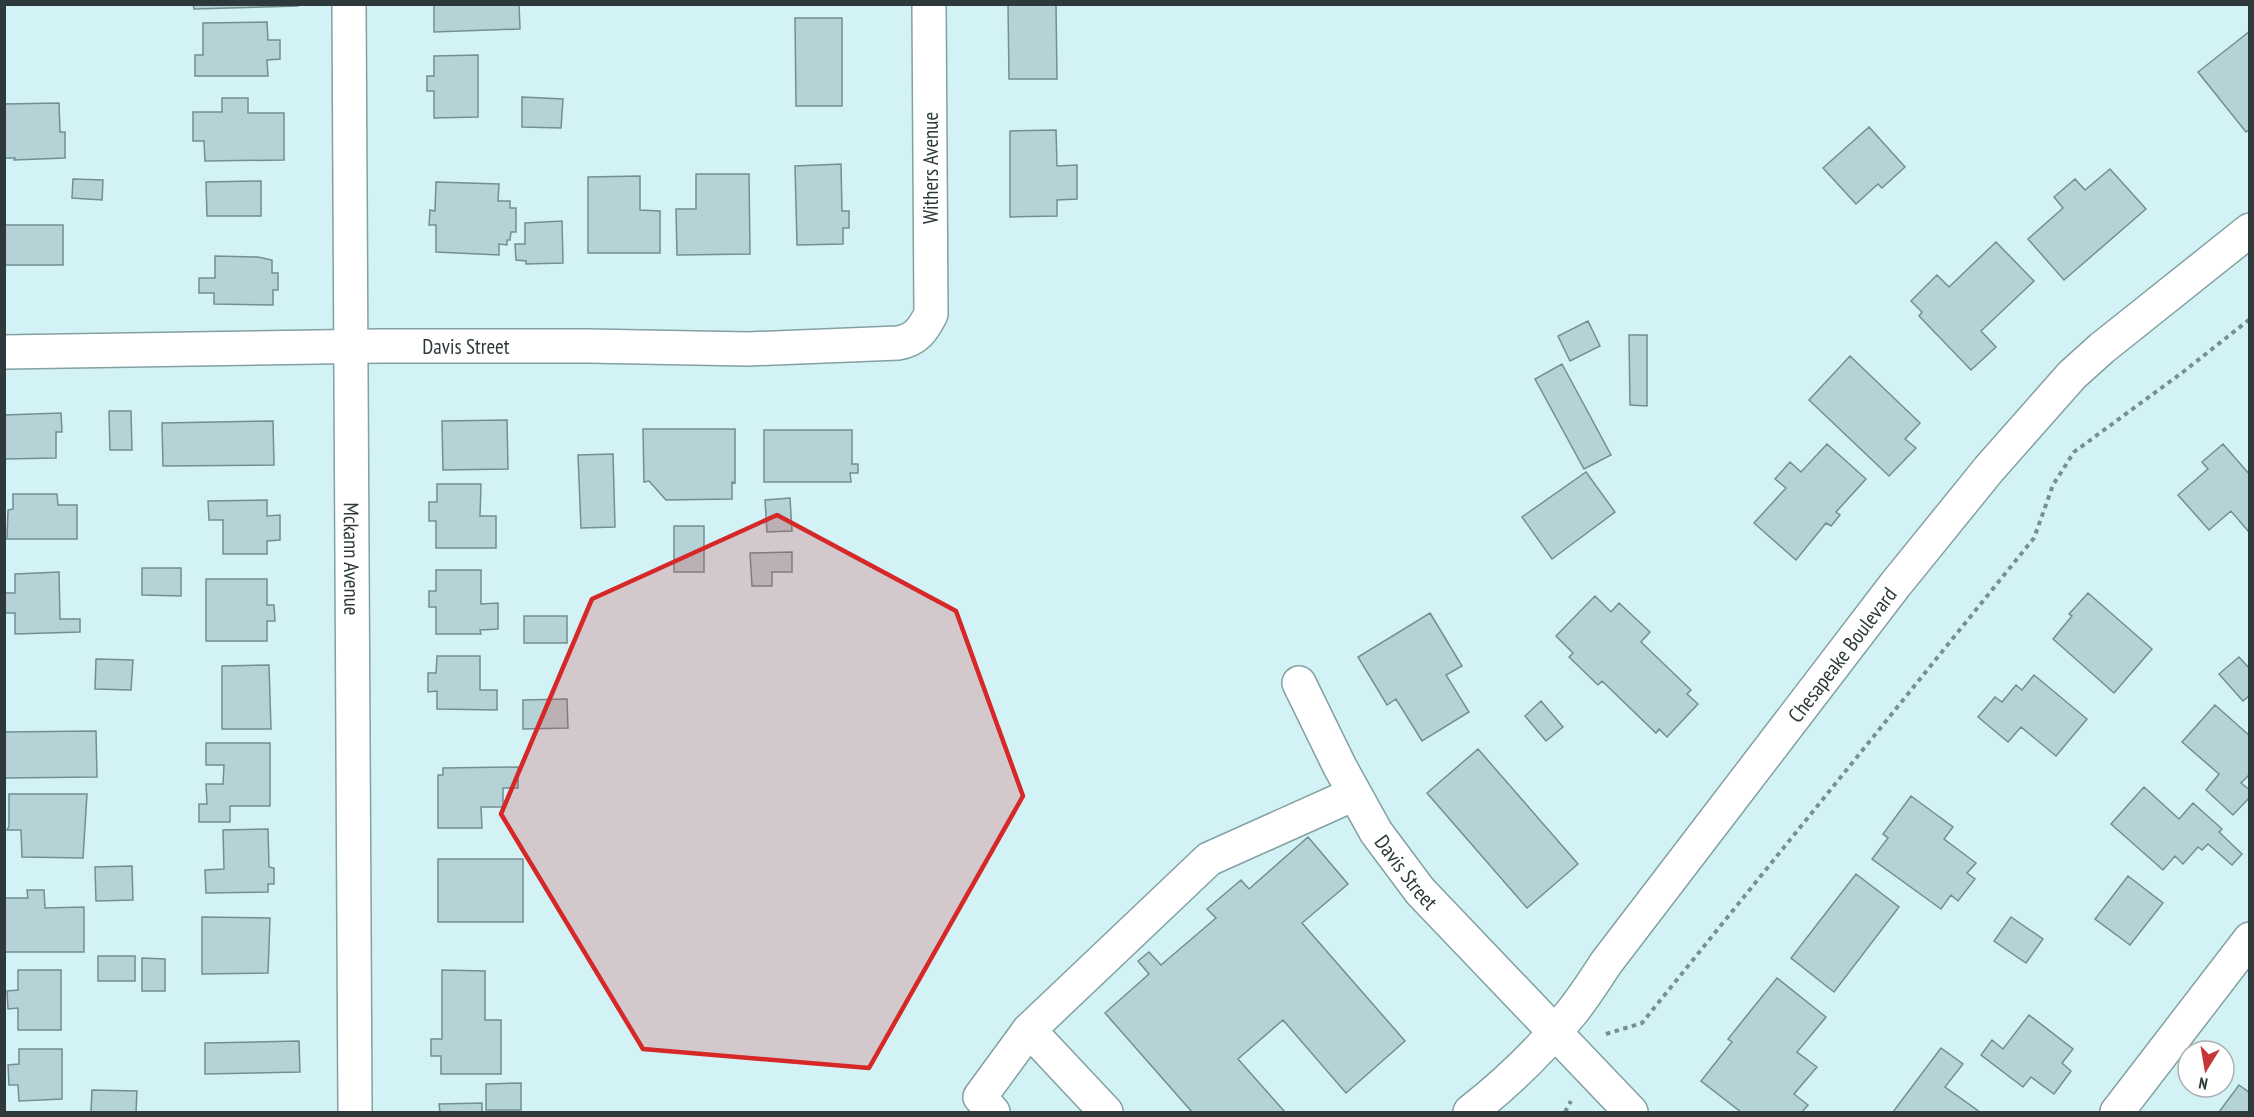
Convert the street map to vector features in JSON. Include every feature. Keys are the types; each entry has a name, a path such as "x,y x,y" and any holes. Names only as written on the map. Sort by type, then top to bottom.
{"street":[{"name":"Mckann Avenue","path":"349,4 355,1113"},
{"name":"Withers Avenue","path":"923,330 930,314 929,4"},
{"name":"Chesapeake Boulevard","path":"1470,1113 1496,1092 1554,1032 1895,585 1989,469 2072,375 2102,348 2250,230"},
{"name":"Davis Street","path":"4,352 588,346 748,349 898,343 909,341 923,330"},
{"name":"Davis Street","path":"1299,683 1354,794 1376,832 1420,891 1631,1113"},
{"path":"993,1113 980,1097 1029,1030 1209,859 1354,794"},
{"path":"2117,1113 2250,939"},
{"path":"1029,1030 1106,1113"}],"path":[{"path":"1605,1034 1642,1023 2034,538 2053,485 2074,452 2183,372 2250,319"},
{"path":"1565,1113 1571,1101"}],"highlighted area":[{"path":"777,515 956,611 1023,796 869,1068 643,1049 501,814 592,599"}],"building":[{"path":"193,4 298,4 298,6 194,9"},
{"path":"429,4 519,4 520,29 434,32 434,5"},
{"path":"1008,4 1056,4 1057,79 1009,79"},
{"path":"795,18 842,18 842,106 796,106"},
{"path":"267,22 268,40 280,40 280,59 267,60 268,76 195,76 195,55 203,55 203,23"},
{"path":"2250,31 2250,129 2246,132 2198,72"},
{"path":"478,55 478,117 434,118 434,91 427,91 427,76 434,76 434,56"},
{"path":"522,97 563,99 561,128 522,127"},
{"path":"222,98 248,98 248,113 284,113 284,160 205,161 204,141 193,141 193,112 222,112"},
{"path":"59,103 60,132 65,132 65,158 14,160 15,158 4,158 4,104"},
{"path":"1869,127 1905,167 1882,188 1878,184 1856,204 1823,168"},
{"path":"1056,130 1057,166 1077,165 1077,199 1057,200 1057,216 1010,217 1010,131"},
{"path":"841,164 842,211 849,211 849,228 843,228 843,244 797,245 795,166"},
{"path":"2110,169 2146,209 2064,280 2028,239 2063,208 2054,197 2075,179 2085,190"},
{"path":"696,174 749,174 750,254 677,255 676,209 696,209"},
{"path":"640,176 640,210 660,211 660,253 588,253 588,177"},
{"path":"73,179 103,180 102,200 72,198"},
{"path":"261,181 261,216 207,216 206,182"},
{"path":"436,182 499,184 498,201 510,201 510,208 516,208 516,232 511,232 507,245 499,244 499,255 436,252 436,225 429,225 430,210 435,211"},
{"path":"562,221 563,263 526,264 526,261 516,260 515,244 525,244 525,223"},
{"path":"4,225 63,225 63,265 4,265"},
{"path":"1996,242 2034,281 1981,331 1996,347 1971,370 1919,316 1922,312 1911,301 1937,275 1949,287"},
{"path":"215,256 258,257 272,260 272,273 278,273 278,290 273,290 273,305 214,304 214,293 199,293 199,278 215,278"},
{"path":"1588,321 1600,346 1570,361 1558,336"},
{"path":"1629,335 1647,335 1647,406 1630,405"},
{"path":"1850,356 1920,423 1905,439 1916,448 1889,476 1809,400"},
{"path":"1562,364 1611,455 1584,469 1535,379"},
{"path":"109,411 131,411 132,450 110,450"},
{"path":"61,413 62,432 56,432 56,458 4,459 4,415"},
{"path":"507,420 508,469 443,470 442,421"},
{"path":"273,421 274,465 163,466 162,423"},
{"path":"643,429 735,429 735,483 732,482 732,499 666,500 649,481 644,482"},
{"path":"764,430 852,430 852,464 858,464 858,473 850,473 851,482 764,482"},
{"path":"1827,444 1866,479 1836,512 1840,515 1831,526 1826,523 1796,560 1754,523 1786,488 1775,479 1790,462 1801,472"},
{"path":"2223,444 2250,475 2250,529 2248,531 2231,511 2209,530 2178,495 2208,469 2202,462"},
{"path":"613,454 615,527 581,528 578,455"},
{"path":"1586,472 1615,512 1552,559 1522,517"},
{"path":"437,484 481,484 480,516 496,516 496,548 436,548 436,521 429,521 429,502 437,502"},
{"path":"13,494 57,494 58,505 77,505 77,539 7,539 8,510 13,509"},
{"path":"790,498 792,531 767,532 765,500"},
{"path":"267,500 267,516 280,515 280,540 267,541 267,554 223,554 223,520 209,520 208,501"},
{"path":"674,526 704,526 704,572 674,572"},
{"path":"792,552 792,572 772,572 772,586 752,586 750,553"},
{"path":"142,568 181,568 181,596 142,595"},
{"path":"436,570 481,570 481,604 498,603 498,629 480,630 481,634 436,634 436,607 429,607 429,591 436,591"},
{"path":"59,572 60,619 80,619 80,632 15,634 15,613 4,613 4,593 15,593 15,574"},
{"path":"206,579 267,579 267,605 274,605 275,621 267,621 267,641 206,641"},
{"path":"2088,593 2152,649 2114,693 2053,639 2072,616 2069,614"},
{"path":"1595,596 1611,612 1619,603 1650,632 1641,642 1691,690 1687,694 1698,704 1667,737 1659,729 1656,733 1602,681 1598,685 1569,657 1573,653 1556,636"},
{"path":"1430,613 1462,666 1446,675 1469,712 1422,741 1396,699 1387,705 1358,657"},
{"path":"524,616 567,616 567,643 524,643"},
{"path":"437,656 480,656 480,690 497,690 497,710 437,709 437,691 428,692 428,673 436,673"},
{"path":"2239,657 2250,669 2250,695 2243,701 2219,674"},
{"path":"96,659 133,660 131,690 95,689"},
{"path":"269,665 271,729 222,729 222,666"},
{"path":"2034,675 2087,719 2056,756 2021,727 2008,742 1978,717 1995,697 2002,702 2016,685 2022,690"},
{"path":"567,699 568,728 523,729 523,700"},
{"path":"1541,701 1563,727 1546,741 1525,716"},
{"path":"2215,705 2250,736 2250,774 2241,783 2250,790 2250,797 2233,815 2206,790 2219,774 2182,742"},
{"path":"96,731 97,777 4,778 4,732"},
{"path":"206,743 270,743 270,806 230,806 230,822 199,822 199,804 207,804 206,784 223,784 224,765 206,765"},
{"path":"1478,749 1578,864 1527,908 1427,793"},
{"path":"518,767 518,788 503,788 503,807 481,807 482,828 438,828 438,775 443,775 443,768"},
{"path":"2144,787 2179,819 2193,803 2222,829 2219,832 2242,854 2232,865 2208,844 2202,850 2198,847 2183,864 2175,856 2163,870 2111,824"},
{"path":"9,794 87,794 83,858 22,857 21,830 7,830"},
{"path":"1911,796 1953,827 1944,839 1976,863 1967,873 1975,879 1958,901 1951,895 1941,909 1872,859 1888,838 1883,834"},
{"path":"268,829 269,867 274,868 274,884 268,884 268,892 206,893 205,870 224,869 223,830"},
{"path":"1308,837 1348,884 1302,923 1405,1041 1346,1093 1283,1020 1238,1059 1285,1112 1192,1112 1105,1013 1149,974 1138,961 1149,952 1161,965 1216,918 1207,909 1241,880 1249,889"},
{"path":"438,859 523,859 523,922 438,922"},
{"path":"132,866 133,900 96,901 95,867"},
{"path":"1856,874 1899,907 1834,992 1791,958"},
{"path":"2128,876 2163,903 2130,945 2095,919"},
{"path":"27,890 44,890 45,908 84,907 84,952 4,952 4,898 28,898"},
{"path":"202,917 270,918 268,973 202,974"},
{"path":"2011,917 2043,939 2026,963 1994,941"},
{"path":"98,956 135,956 135,981 98,981"},
{"path":"142,958 165,959 165,991 142,991"},
{"path":"18,970 61,970 61,1030 18,1030 18,1008 8,1009 7,991 18,990"},
{"path":"442,970 485,971 485,1020 501,1020 501,1074 441,1074 441,1056 431,1056 431,1039 442,1039"},
{"path":"1777,978 1826,1017 1797,1052 1817,1067 1794,1094 1808,1105 1802,1112 1741,1112 1701,1081 1732,1042 1728,1039"},
{"path":"2029,1015 2073,1049 2062,1063 2071,1071 2054,1094 2031,1077 2023,1087 1981,1055 1992,1040 2003,1049"},
{"path":"299,1041 300,1072 205,1074 205,1043"},
{"path":"1941,1048 1963,1064 1945,1087 1980,1112 1893,1112"},
{"path":"19,1049 62,1049 62,1099 19,1101 18,1085 9,1085 8,1065 19,1064"},
{"path":"521,1083 521,1110 486,1110 486,1084"},
{"path":"2239,1085 2250,1093 2250,1112 2219,1112 2229,1099 2236,1099 2236,1089"},
{"path":"92,1090 137,1091 136,1112 91,1112"},
{"path":"482,1103 482,1112 440,1112 439,1104"}]}
